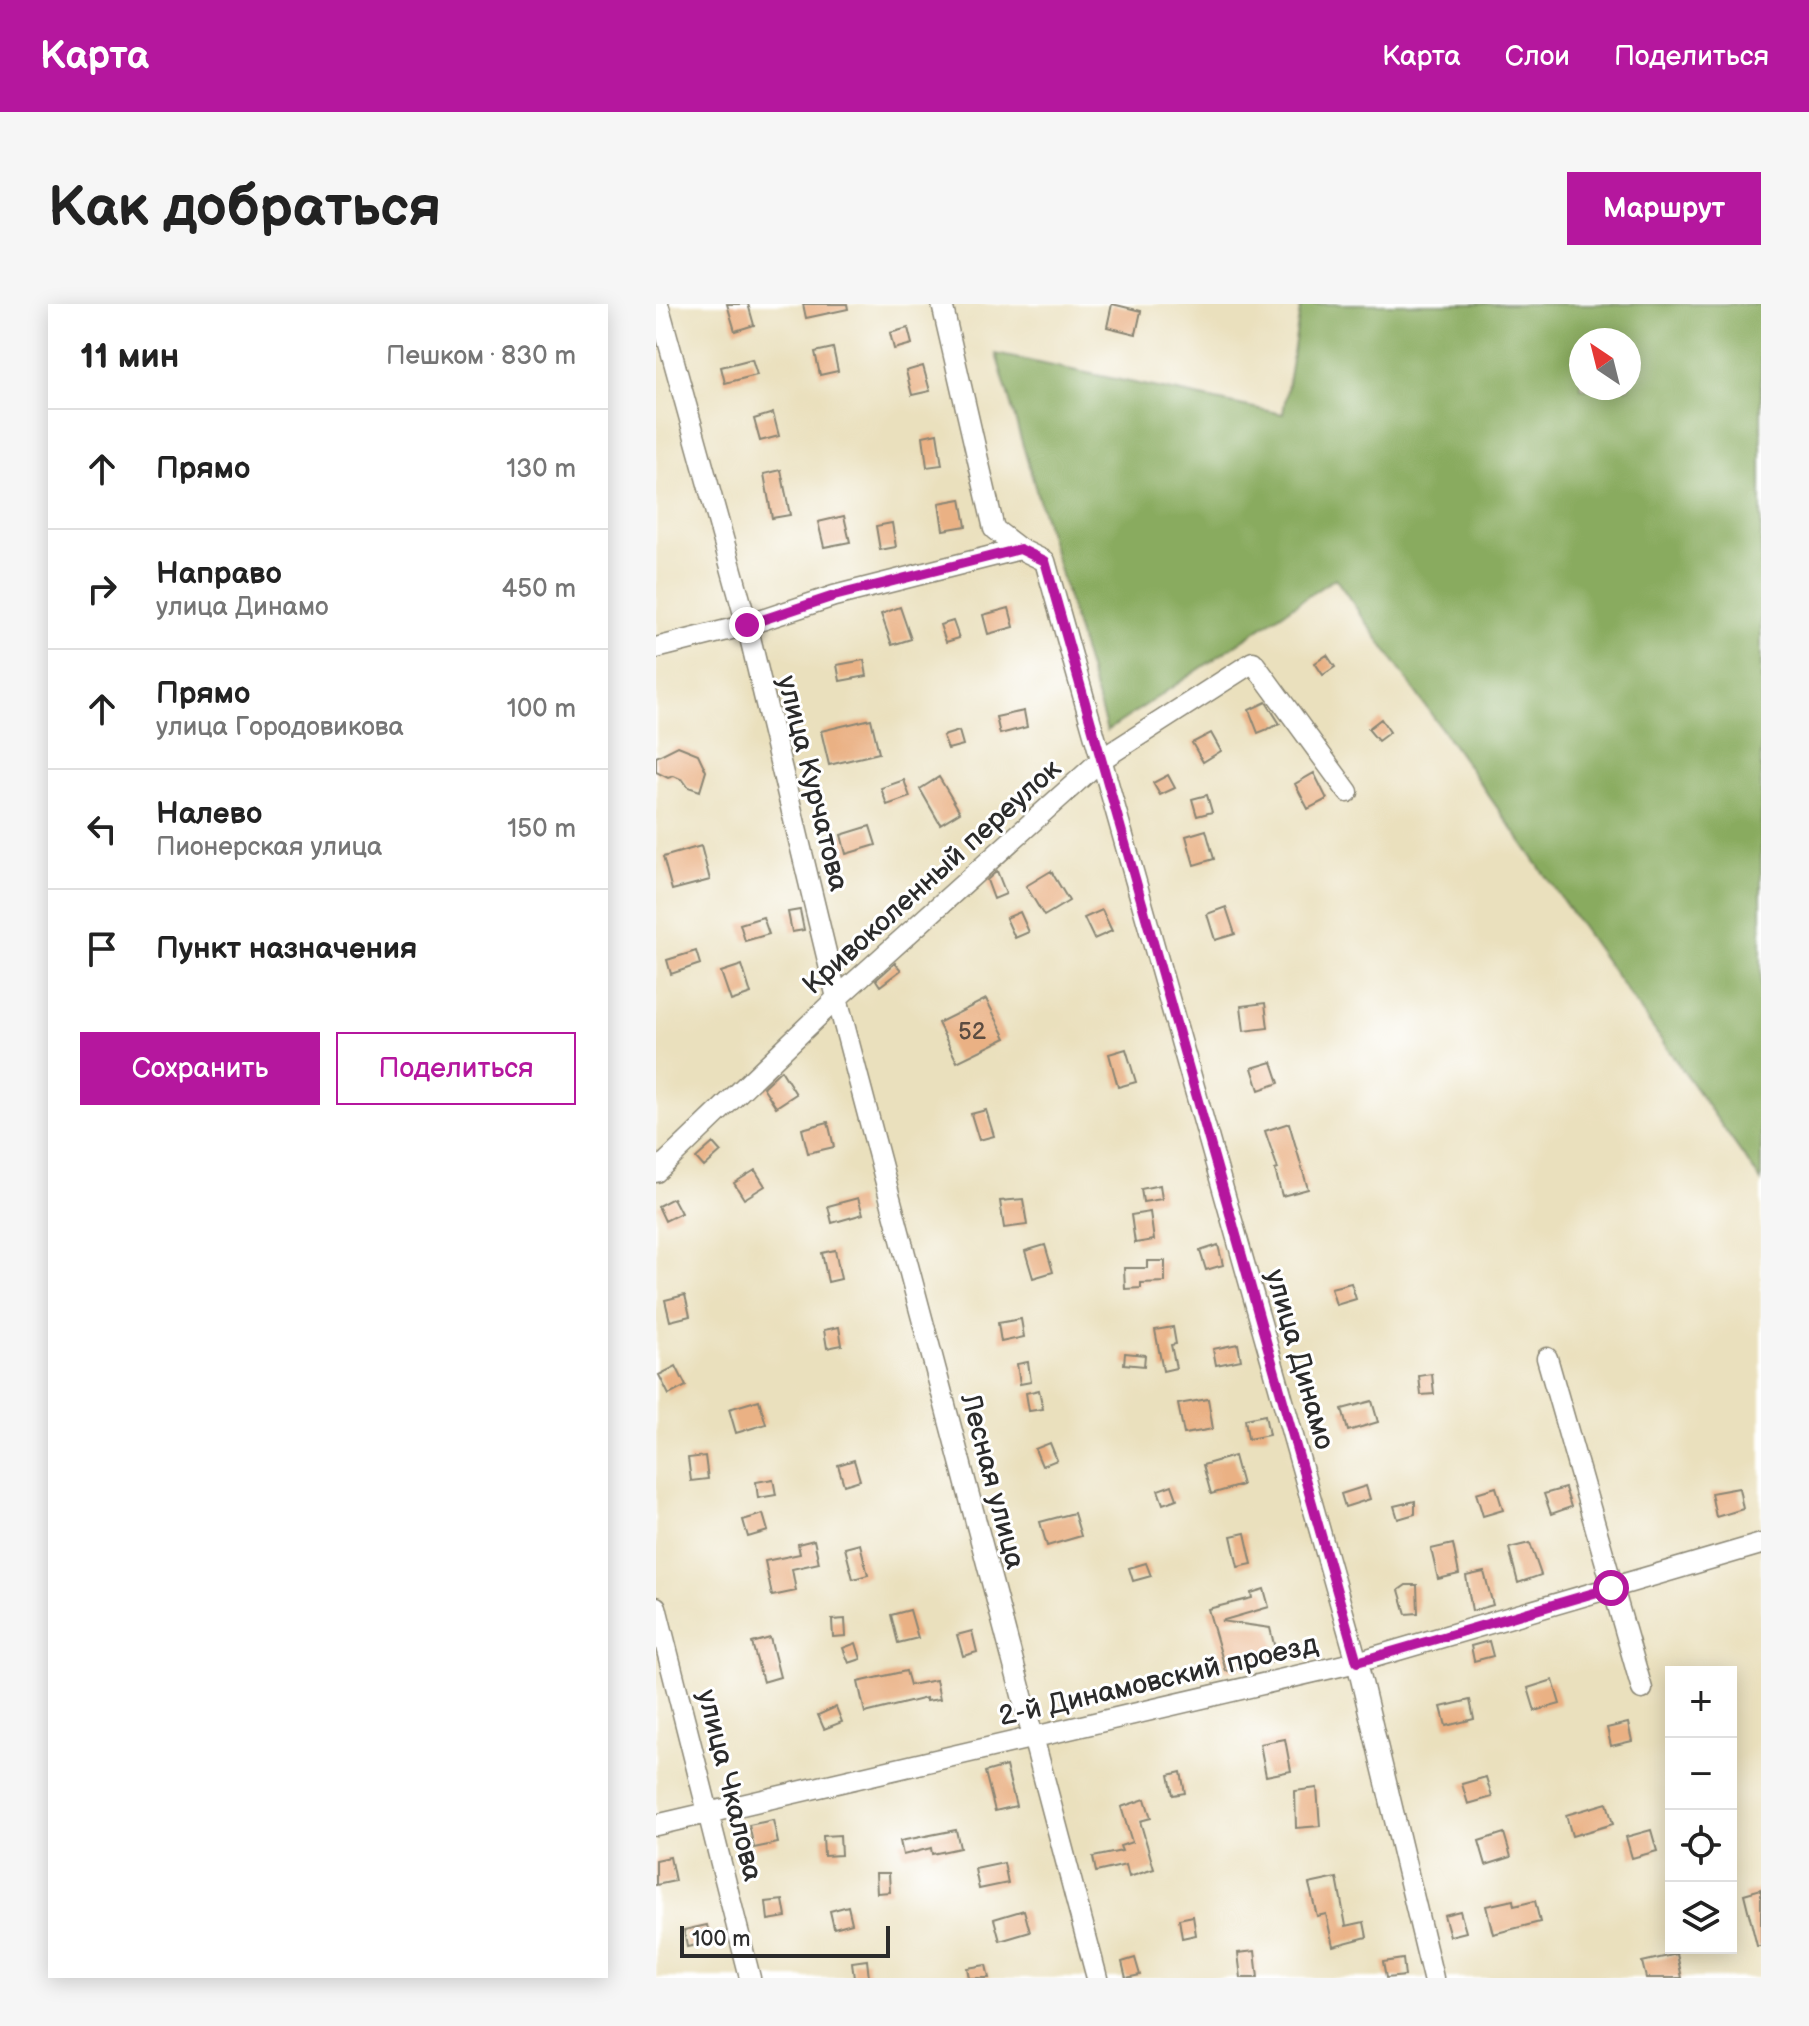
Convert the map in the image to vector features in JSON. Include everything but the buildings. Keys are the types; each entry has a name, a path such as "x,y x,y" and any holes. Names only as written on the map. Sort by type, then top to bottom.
{"street":[{"name":"улица Курчатова","path":"658,304 747,625 837,998"},
{"name":"улица Динамо","path":"942,304 994,529 1020,549 1045,561 1357,1662 1433,1978"},
{"path":"656,648 747,625 834,596 1020,549"},
{"name":"Кривоколенный переулок","path":"656,1172 837,998 1102,759 1253,662 1348,792"},
{"name":"Лесная улица","path":"837,998 1097,1978"},
{"path":"1547,1358 1642,1689"},
{"name":"2-й Динамовский проезд","path":"656,1825 1357,1662 1761,1544"},
{"name":"улица Чкалова","path":"656,1607 750,1978"}],"green space":[{"path":"1301,304 1761,304 1761,1181 1335,578 1107,731 996,354 1283,414"}],"route":[{"path":"747,625 834,596 1020,549 1045,561 1357,1662 1611,1588"}]}
